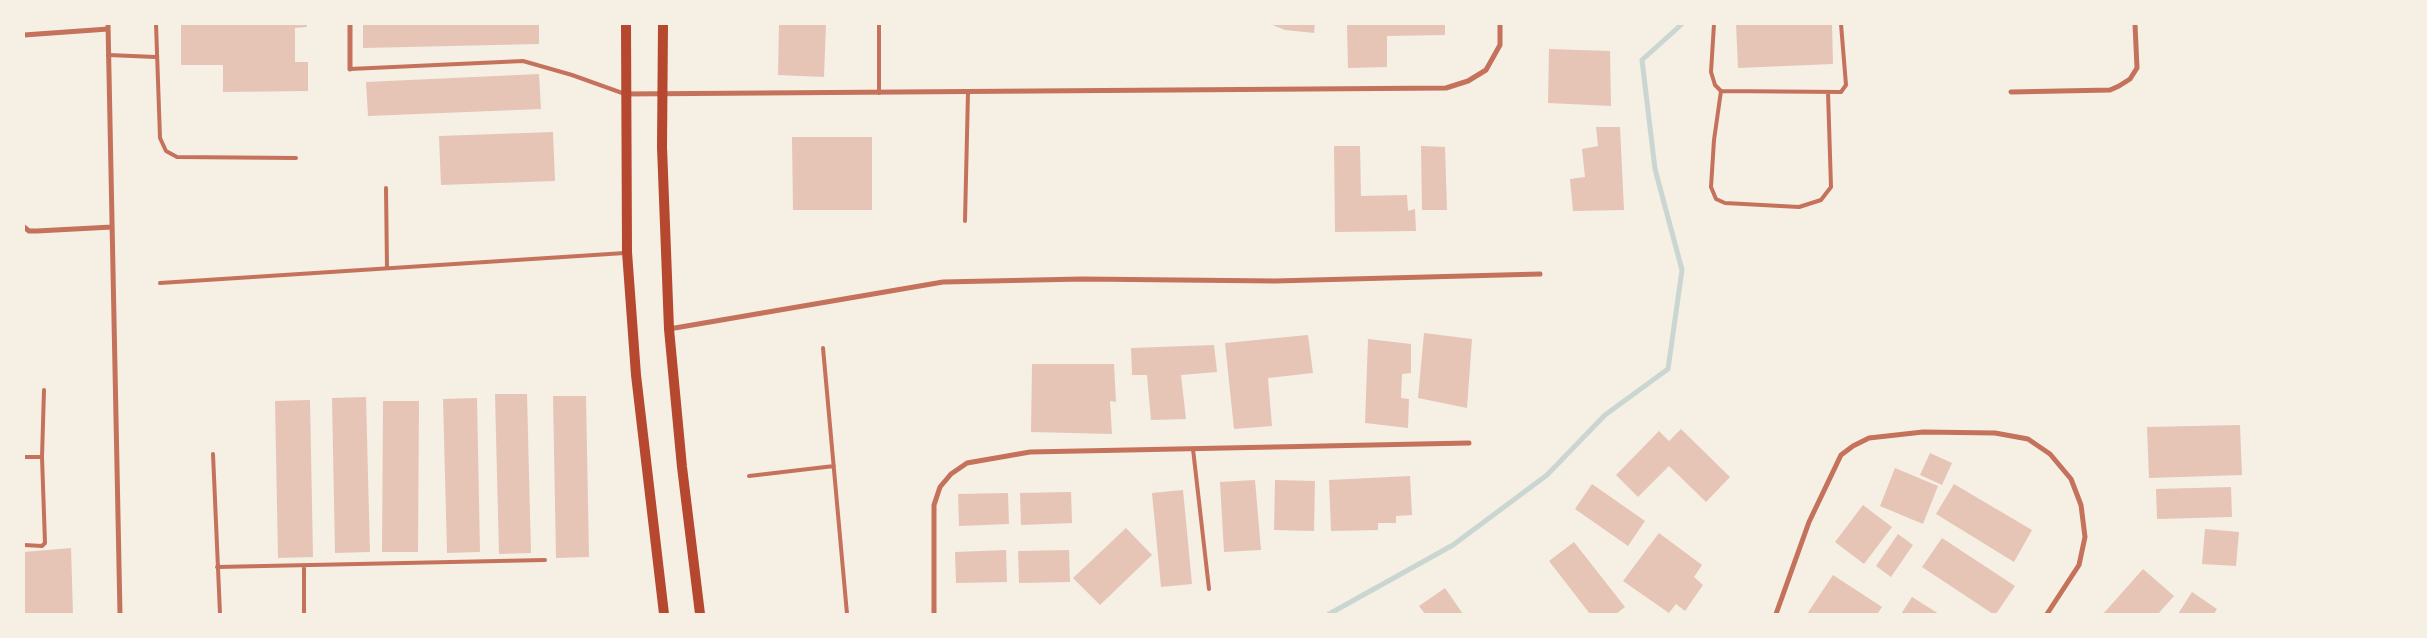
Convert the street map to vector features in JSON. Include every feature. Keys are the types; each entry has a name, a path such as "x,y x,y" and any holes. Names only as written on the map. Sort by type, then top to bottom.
{"main road":[{"path":"626,24 627,252 636,375 664,614"},
{"path":"663,24 661,95 669,329 682,467 700,614"}],"street":[{"path":"350,24 350,69"},
{"path":"625,94 1446,88 1468,81 1486,70 1500,45 1500,24"},
{"path":"2011,92 2110,90 2119,86 2130,79 2137,68 2135,24"},
{"path":"24,35 108,26 120,614"},
{"path":"24,227 29,231 36,232 112,227"},
{"path":"669,329 943,282 1082,279 1275,281 1540,274"},
{"path":"1776,614 1808,522 1841,455 1869,438 1923,432 1995,433 2028,440 2050,454 2071,479 2081,505 2085,538 2079,565 2047,614"},
{"path":"934,614 934,505 940,487 951,474 967,464 1030,452 1469,443"}],"lane":[{"path":"156,24 160,138 166,151 177,157 296,158"},
{"path":"879,24 879,93"},
{"path":"1714,24 1711,72 1715,85 1721,91 1828,92 1841,92 1846,85 1841,24"},
{"path":"108,55 156,56"},
{"path":"350,69 523,61 625,94"},
{"path":"1721,91 1714,140 1711,186 1716,199 1725,203 1799,207 1821,200 1831,187 1828,92"},
{"path":"965,221 968,92"},
{"path":"386,188 387,268"},
{"path":"160,283 627,252"},
{"path":"823,348 847,614"},
{"path":"24,546 42,546 45,544 42,457 44,390"},
{"path":"1193,449 1208,589"},
{"path":"213,454 220,614"},
{"path":"24,457 42,457"},
{"path":"749,476 834,466"},
{"path":"217,567 545,560"},
{"path":"304,565 304,614"}],"building":[{"path":"181,24 307,24 307,27 295,28 295,62 308,62 308,91 223,92 223,65 181,65"},
{"path":"363,24 539,24 539,44 363,48"},
{"path":"779,24 826,24 824,77 778,75"},
{"path":"1270,24 1315,24 1314,33 1285,30"},
{"path":"1347,24 1445,24 1445,35 1387,36 1387,67 1348,68"},
{"path":"1736,24 1832,24 1833,64 1738,68"},
{"path":"1549,49 1610,51 1611,106 1548,103"},
{"path":"539,74 541,109 368,116 366,82"},
{"path":"1596,127 1620,127 1624,210 1573,211 1570,179 1585,177 1582,149 1598,146"},
{"path":"553,132 555,181 441,185 439,136"},
{"path":"792,137 872,137 872,210 793,210"},
{"path":"1334,146 1360,146 1361,196 1407,195 1408,211 1415,209 1416,231 1335,232"},
{"path":"1421,146 1445,147 1447,210 1422,210"},
{"path":"1424,333 1472,339 1467,408 1418,398"},
{"path":"1308,335 1313,373 1268,378 1272,426 1234,429 1225,343"},
{"path":"1368,339 1411,344 1411,373 1402,374 1401,398 1409,399 1408,428 1365,423"},
{"path":"1214,345 1217,372 1181,375 1186,419 1151,420 1147,375 1132,375 1131,348"},
{"path":"1032,364 1114,364 1116,402 1110,401 1112,434 1031,432"},
{"path":"495,394 527,394 531,553 499,554"},
{"path":"553,396 586,396 589,557 556,558"},
{"path":"366,397 370,552 335,553 332,398"},
{"path":"477,398 480,552 447,553 443,399"},
{"path":"310,400 313,557 278,558 275,401"},
{"path":"383,401 419,401 418,552 382,552"},
{"path":"2240,425 2242,475 2149,478 2147,427"},
{"path":"1681,429 1730,477 1706,502 1669,466 1638,497 1616,475 1659,431 1669,441"},
{"path":"1930,453 1952,463 1942,485 1920,475"},
{"path":"1895,468 1938,486 1923,524 1880,506"},
{"path":"1410,476 1412,515 1396,516 1396,523 1378,523 1378,530 1331,531 1329,480"},
{"path":"1255,480 1261,550 1224,552 1220,482"},
{"path":"1275,480 1315,481 1314,531 1274,530"},
{"path":"1592,484 1645,521 1628,546 1575,509"},
{"path":"1954,484 2032,530 2014,562 1936,514"},
{"path":"2231,487 2232,517 2157,519 2156,489"},
{"path":"1183,490 1192,584 1161,587 1152,493"},
{"path":"1071,492 1072,523 1021,525 1020,493"},
{"path":"1008,493 1009,524 959,526 958,494"},
{"path":"1863,505 1892,527 1864,564 1835,542"},
{"path":"1126,528 1152,555 1100,605 1073,578"},
{"path":"2205,529 2239,532 2236,566 2202,564"},
{"path":"1659,533 1702,565 1694,577 1703,585 1685,611 1676,604 1669,613 1623,581"},
{"path":"1898,534 1913,545 1891,577 1876,566"},
{"path":"1942,538 2015,586 1996,614 1993,614 1922,567"},
{"path":"1574,542 1625,607 1616,614 1590,614 1549,561"},
{"path":"71,548 73,614 24,614 24,552"},
{"path":"1006,550 1007,582 956,583 955,552"},
{"path":"1069,550 1070,582 1019,583 1018,551"},
{"path":"2143,569 2174,596 2158,614 2103,614"},
{"path":"1833,575 1882,607 1877,614 1807,614"},
{"path":"1445,588 1463,614 1425,614 1419,606"},
{"path":"2192,592 2217,609 2214,614 2178,614"},
{"path":"1912,597 1939,614 1901,614"}],"waterway":[{"path":"1329,614 1453,545 1547,475 1605,415 1668,369 1682,270 1655,169 1642,60 1682,24"}]}
